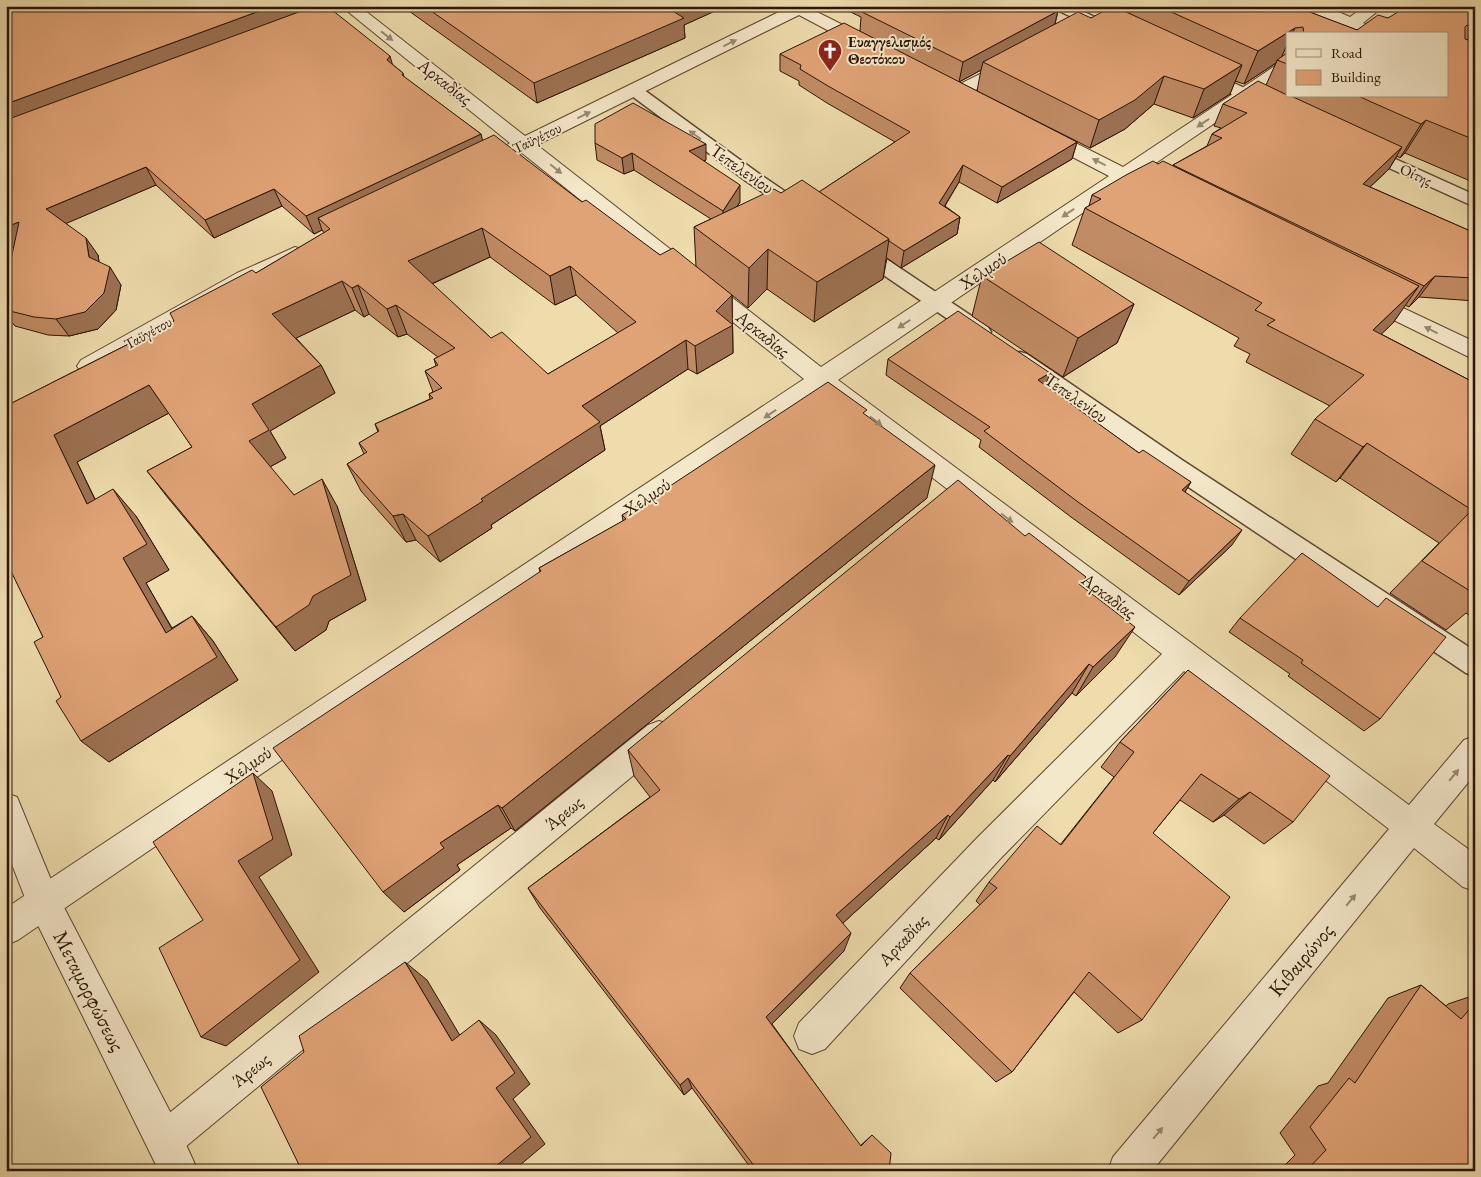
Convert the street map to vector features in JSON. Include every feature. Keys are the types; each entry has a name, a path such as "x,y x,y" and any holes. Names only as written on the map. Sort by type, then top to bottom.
{"street":[{"path":"1311,6 1352,22 1371,32"},
{"path":"1338,32 1376,6"},
{"path":"799,7 884,52"},
{"name":"Ταϋγέτου","path":"490,161 799,7"},
{"name":"Αρκαδίας","path":"342,9 525,144 821,380 952,495 1183,652 1475,875"},
{"path":"1074,30 1108,11"},
{"path":"960,91 1030,54"},
{"name":"Χελμού","path":"6,928 1286,67"},
{"path":"1021,122 1151,189"},
{"name":"Ταϋγέτου","path":"74,374 245,278 315,245"},
{"path":"1352,290 1475,352"},
{"name":"Αρκαδίας","path":"812,1036 989,848 1183,652"},
{"name":"Άρεως","path":"172,1156 679,719"},
{"name":"Κιθαιρώνος","path":"1127,1171 1475,750"},
{"name":"Μεταμορφώσεως","path":"6,808 44,903 172,1156"}],"lane":[{"path":"1060,6 1117,33"},
{"path":"1185,66 1281,111"},
{"name":"Τεπελενίου","path":"634,90 752,177 816,220"},
{"name":"Οίτης","path":"1351,144 1475,202"},
{"name":"Τεπελενίου","path":"840,237 1174,466 1475,664"}],"building":[{"path":"6,6 273,6 6,104"},
{"path":"315,6 327,6 390,56 387,60 403,73 402,75 481,134 306,216 274,189 205,220 146,167 46,209 86,238 89,257 110,267 104,293 85,312 56,319 34,317 6,310 6,283 19,222 6,227 6,120"},
{"path":"424,6 681,6 671,10 684,18 534,83"},
{"path":"873,6 1048,6 1058,11 963,62 862,12"},
{"path":"1113,6 1242,65 1204,89 1164,76 1135,100 1099,120 983,62 1078,12 1091,18"},
{"path":"1158,6 1294,6 1357,30 1378,15 1388,18 1408,6 1475,6 1475,28 1467,25 1465,27 1465,39 1475,42 1475,140 1426,120 1421,124 1362,98 1448,98 1448,32 1304,32 1303,27 1286,32 1258,51"},
{"path":"844,23 1077,142 1002,187 963,165 939,203 960,217 904,251 819,192 910,132 828,86 800,69 801,65 780,54"},
{"path":"1286,54 1286,64 1277,60"},
{"path":"1258,81 1286,95 1286,98 1295,98 1402,147 1363,184 1475,233 1475,278 1435,276 1424,286 1173,165 1222,138 1212,134 1247,113 1223,104"},
{"path":"633,103 706,144 689,151 740,185 723,211 632,153 622,158 595,143 595,124"},
{"path":"494,135 582,202 586,200 660,255 673,248 732,295 716,311 733,325 695,346 686,340 582,406 600,422 481,499 483,501 428,536 403,514 393,516 347,464 367,452 359,443 379,431 375,424 433,398 429,394 442,388 425,371 438,365 434,359 455,348 396,305 387,309 358,285 352,288 342,281 272,314 321,365 252,404 269,430 249,441 294,495 322,479 351,575 313,596 309,605 276,627 147,471 192,447 149,385 54,435 87,504 113,489 147,544 123,558 166,633 192,616 217,657 81,741 56,701 61,697 34,642 43,637 6,561 6,406 174,321 170,313 252,270 256,273 330,229 318,218","holes":["482,228 550,276 570,266 636,322 548,374 502,332 491,338 408,261"]},
{"path":"1153,161 1158,164 1163,161 1419,286 1373,330 1475,383 1475,594 1422,561 1472,510 1367,443 1363,447 1315,419 1364,375 1267,325 1275,320 1255,310 1262,303 1085,208 1101,199 1092,195"},
{"path":"802,180 889,239 817,282 768,249 749,268 694,227 774,189 781,193"},
{"path":"1039,242 1134,304 1078,338 982,276"},
{"path":"958,311 1050,373 1038,380 1139,453 1143,450 1191,482 1182,490 1242,530 1189,581 1078,502 984,431 990,427 888,359"},
{"path":"828,382 867,410 863,413 935,465 502,808 498,805 440,843 444,848 383,892 273,748 541,571 539,568 626,519 622,515 673,484"},
{"path":"958,480 1025,536 1029,533 1086,577 1079,584 1135,627 1093,667 1089,664 1010,756 1008,755 950,817 948,815 836,915 851,933 766,1017 861,1146 872,1135 891,1153 889,1171 758,1171 688,1078 680,1085 528,888 660,790 628,750"},
{"path":"1302,553 1378,607 1386,598 1446,637 1380,719 1301,663 1303,660 1240,618"},
{"path":"1188,670 1330,776 1293,822 1250,792 1239,799 1201,774 1153,833 1230,897 1142,1020 1089,972 1012,1072 910,973 997,888 989,882 1037,826 1061,845 1134,752 1120,742"},
{"path":"253,773 273,839 238,861 300,960 201,1037 159,948 203,920 153,842"},
{"path":"405,962 452,1041 479,1020 515,1073 496,1088 531,1137 490,1171 302,1171 261,1087 304,1052 299,1036"},
{"path":"1421,985 1461,1019 1475,1003 1475,1171 1306,1171 1326,1150 1310,1127 1349,1078 1355,1083"}],"place":[{"name":"Ευαγγελισμός Θεοτόκου","path":"830,72"}]}
